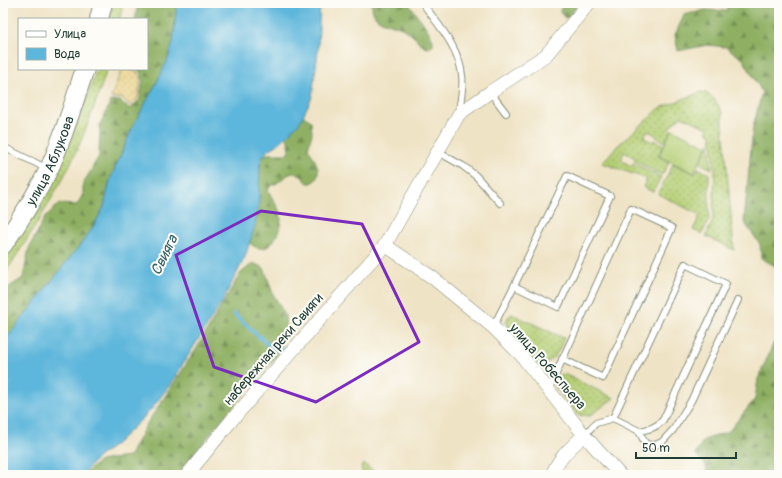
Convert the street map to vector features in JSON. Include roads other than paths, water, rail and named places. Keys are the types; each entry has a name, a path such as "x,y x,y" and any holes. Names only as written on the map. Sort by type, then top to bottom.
{"street":[{"path":"99,18 103,3"},
{"path":"459,114 546,55 589,3"},
{"name":"улица Аблукова","path":"3,245 17,224 48,170 85,70"},
{"name":"набережная реки Свияги","path":"187,475 231,421 384,245 459,114"},
{"name":"улица Робеспьера","path":"384,245 433,278 493,327 521,355 584,435 620,475"},
{"path":"552,475 555,466 584,435"}],"lane":[{"path":"424,5 452,44 459,59 463,77 459,114"},
{"path":"490,92 506,113"},
{"path":"3,147 48,170"},
{"path":"438,152 463,166 476,176 500,203"},
{"path":"493,327 566,176 610,196 558,307 514,286"},
{"path":"549,389 562,358 631,208 672,228 603,378 562,358"},
{"path":"584,435 596,423 613,418 639,431 652,429 658,426 663,420 726,284 685,264 613,418"},
{"path":"639,431 645,443 653,446 662,442 673,430 691,401 738,300"}],"water":[{"name":"Свияга","path":"177,3 320,3 318,51 312,97 300,122 287,136 267,151 263,156 260,164 259,201 255,226 245,257 222,302 169,386 150,411 116,444 98,457 82,475 3,475 3,343 90,232 104,207 110,180 134,124 168,59 173,42"}],"waterway":[{"path":"234,314 272,348 280,351 291,345"}]}
